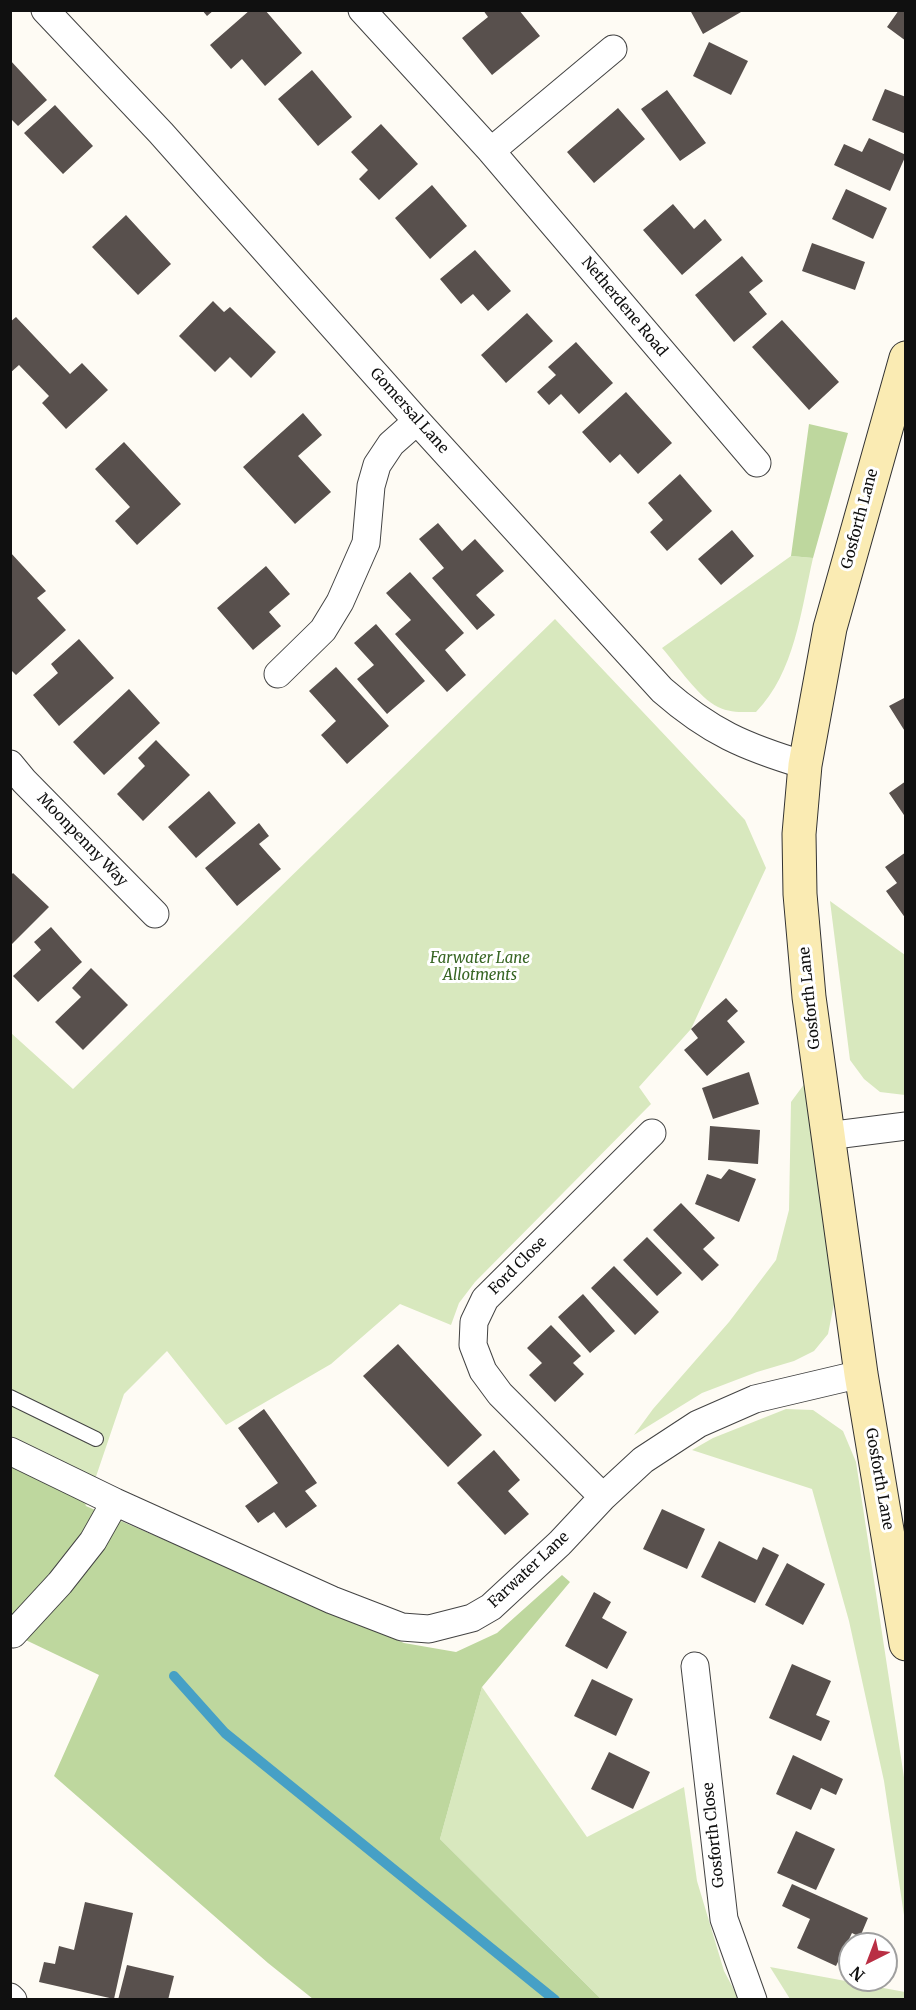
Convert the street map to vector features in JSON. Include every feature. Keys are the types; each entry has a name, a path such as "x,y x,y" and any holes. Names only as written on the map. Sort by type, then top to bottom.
{"street":[{"name":"Gomersal Lane","path":"45,10 160,133 417,421 662,690 688,713 726,736 764,753 805,765"},
{"name":"Netherdene Road","path":"362,10 491,151 757,463"},
{"path":"491,151 613,49"},
{"name":"Gosforth Lane","path":"906,358 830,628 805,765 799,834 800,894 809,997 827,1136 861,1374 906,1644"},
{"path":"278,674 323,630 340,602 366,543 371,486 377,465 392,444 417,421"},
{"name":"Moonpenny Way","path":"10,764 155,914"},
{"path":"827,1136 906,1126"},
{"name":"Ford Close","path":"603,1497 500,1394 483,1371 473,1345 474,1322 485,1299 652,1132"},
{"name":"Farwater Lane","path":"10,1451 115,1502 332,1600 402,1627 429,1629 472,1618 491,1607 560,1543 603,1497 643,1460 698,1424 755,1399 861,1374"},
{"path":"13,1634 60,1583 93,1541 115,1502"},
{"name":"Gosforth Close","path":"695,1666 724,1918 753,2000"}],"lane":[{"path":"10,1397 96,1439"}],"green space":[{"path":"809,424 848,433 813,558 791,556"},
{"path":"791,556 813,558 795,640 780,678 756,712 732,711 718,707 696,689 662,648"},
{"name":"Farwater Lane Allotments","path":"555,619 745,820 766,868 691,1029 639,1087 651,1104 475,1282 459,1303 451,1325 400,1304 331,1364 226,1425 167,1351 124,1394 86,1506 74,1482 11,1454 11,1033 73,1089"},
{"path":"830,901 905,955 905,1095 880,1092 864,1079 850,1060"},
{"path":"805,1083 834,1304 828,1334 814,1351 794,1361 702,1393 634,1435 653,1409 729,1322 776,1260 789,1210 791,1102"},
{"path":"786,1409 813,1410 843,1431 856,1462 905,1784 905,1922 884,1781 849,1621 812,1489 692,1450 713,1438"},
{"path":"11,1454 74,1482 86,1506 404,1643 456,1652 497,1633 562,1575 570,1582 482,1687 440,1839 601,1999 313,1999 268,1963 54,1776 99,1675 11,1633"},
{"path":"482,1687 587,1837 684,1787 697,1881 724,1971 739,1999 601,1999 440,1839"},
{"path":"770,1967 838,1980 838,1992 905,1992 905,1999 790,1999"}],"building":[{"path":"202,10 214,10 207,16"},
{"path":"250,10 265,10 302,53 265,86 242,59 231,69 210,45"},
{"path":"483,10 519,10 540,36 492,75 462,38 488,17"},
{"path":"690,10 740,10 741,12 703,34"},
{"path":"899,10 906,10 906,41 887,27"},
{"path":"709,42 748,61 731,95 693,76"},
{"path":"10,60 47,100 18,126 10,118"},
{"path":"312,70 352,117 318,146 278,99"},
{"path":"885,89 906,97 906,134 872,120"},
{"path":"667,90 706,143 680,161 641,109"},
{"path":"55,105 93,146 63,174 24,133"},
{"path":"618,108 645,139 594,183 567,152"},
{"path":"381,124 418,164 379,200 359,179 368,170 351,152"},
{"path":"869,138 906,155 890,191 834,165 844,144 862,152"},
{"path":"432,185 467,226 430,259 395,218"},
{"path":"846,189 887,208 873,239 832,219"},
{"path":"673,204 694,229 705,219 722,240 682,275 643,230"},
{"path":"126,215 171,264 138,295 92,247"},
{"path":"812,243 865,262 855,290 802,271"},
{"path":"475,250 511,291 488,311 473,294 461,304 440,279"},
{"path":"742,256 763,281 749,292 767,314 734,342 695,295"},
{"path":"213,301 224,312 230,307 276,352 251,378 230,357 215,372 179,336"},
{"path":"527,313 553,341 506,383 481,355"},
{"path":"16,317 70,374 82,363 108,390 66,429 42,403 49,396 19,365 10,373 10,322"},
{"path":"782,320 839,382 809,410 752,347"},
{"path":"576,342 613,383 579,414 561,394 549,405 537,392 556,375 548,367"},
{"path":"626,392 672,443 638,474 620,454 610,463 582,432"},
{"path":"303,413 322,435 298,456 331,492 295,524 243,467"},
{"path":"124,442 181,504 137,545 115,521 130,507 95,469"},
{"path":"680,474 712,511 667,551 650,532 663,520 648,503"},
{"path":"438,523 462,551 475,539 504,571 476,595 495,615 477,630 432,578 444,568 419,539"},
{"path":"732,530 754,556 721,585 698,559"},
{"path":"10,552 46,591 37,598 66,630 16,675 10,669"},
{"path":"266,566 290,594 269,612 281,626 253,650 217,608"},
{"path":"410,572 464,633 445,650 466,675 447,692 395,634 411,620 386,593"},
{"path":"376,624 425,681 387,714 357,679 374,665 354,643"},
{"path":"79,639 114,678 59,726 33,695 58,673 51,664"},
{"path":"336,667 389,726 347,764 321,735 336,721 309,691"},
{"path":"129,689 160,723 104,775 73,742"},
{"path":"906,697 906,733 889,706"},
{"path":"156,740 190,775 143,821 117,794 145,766 138,758"},
{"path":"906,781 906,818 889,793"},
{"path":"209,791 236,823 196,858 168,827"},
{"path":"259,823 269,836 259,844 281,869 237,906 205,868"},
{"path":"906,852 906,919 886,891 897,883 885,867"},
{"path":"13,873 49,907 10,946 10,876"},
{"path":"51,927 82,962 38,1002 13,976 41,950 34,942"},
{"path":"91,968 128,1005 83,1050 55,1022 81,997 72,988"},
{"path":"726,998 738,1011 727,1021 745,1042 707,1076 684,1050 698,1038 691,1029"},
{"path":"749,1072 759,1104 713,1119 702,1088"},
{"path":"710,1126 760,1130 758,1164 708,1160"},
{"path":"729,1169 756,1179 739,1222 695,1204 707,1174 721,1179"},
{"path":"681,1203 715,1238 703,1249 719,1265 702,1281 653,1230"},
{"path":"647,1237 682,1273 657,1296 623,1260"},
{"path":"614,1266 659,1312 635,1335 591,1288"},
{"path":"583,1294 615,1331 590,1353 558,1317"},
{"path":"551,1325 581,1356 573,1363 584,1374 555,1402 529,1375 542,1363 527,1348"},
{"path":"398,1344 482,1435 448,1467 363,1376"},
{"path":"264,1409 317,1483 305,1491 317,1506 286,1528 274,1512 258,1523 245,1506 278,1483 238,1428"},
{"path":"494,1450 520,1480 508,1491 529,1514 505,1535 457,1483"},
{"path":"662,1509 705,1529 687,1569 643,1549"},
{"path":"719,1541 757,1560 763,1547 779,1555 755,1603 701,1577"},
{"path":"787,1563 825,1584 803,1625 765,1605"},
{"path":"594,1592 611,1602 602,1618 627,1632 607,1669 565,1646"},
{"path":"792,1664 831,1681 816,1715 830,1721 821,1741 769,1718"},
{"path":"592,1679 633,1699 616,1736 574,1716"},
{"path":"609,1752 650,1772 633,1809 591,1789"},
{"path":"793,1755 843,1779 836,1795 821,1788 811,1810 776,1794"},
{"path":"796,1831 835,1849 816,1890 777,1873"},
{"path":"792,1884 868,1918 862,1932 838,1932 836,1966 797,1948 810,1919 782,1906"},
{"path":"85,1902 133,1913 114,1999 39,1982 44,1962 55,1964 59,1946 74,1950"},
{"path":"127,1965 174,1976 168,2000 118,2000"}],"waterway":[{"path":"174,1676 225,1733 555,2000"}]}
